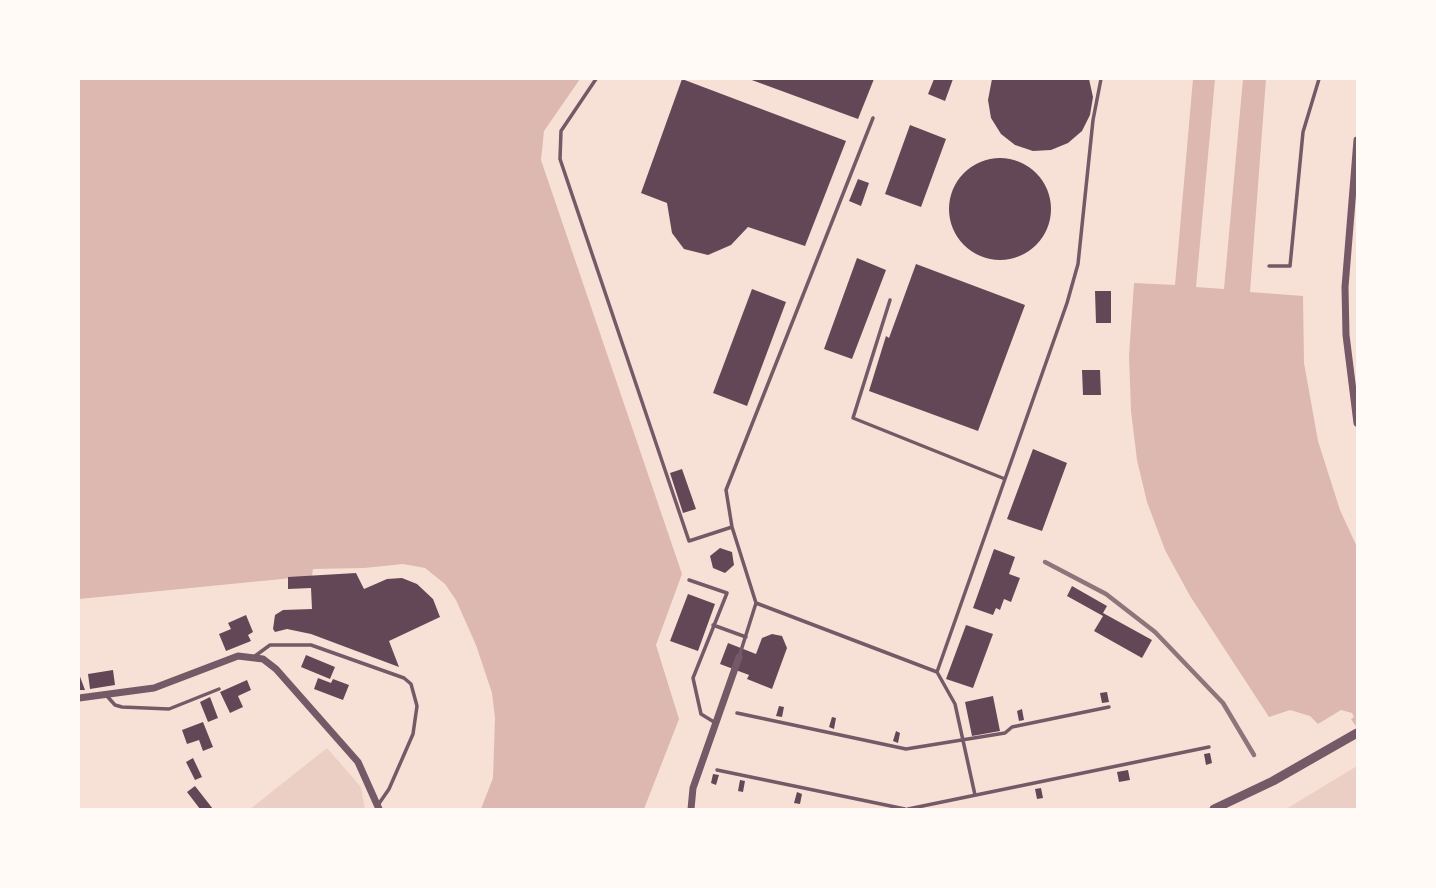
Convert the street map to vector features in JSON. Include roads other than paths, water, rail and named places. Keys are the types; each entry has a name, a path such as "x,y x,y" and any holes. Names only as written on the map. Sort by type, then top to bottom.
{"street":[{"path":"1357,140 1345,287 1346,335 1357,423"},
{"path":"79,698 154,688 238,656 255,656 276,669 348,749 369,783 378,807"},
{"path":"691,809 693,788 739,657"},
{"path":"1214,809 1273,781 1357,733"}],"lane":[{"path":"596,79 561,131 560,159 689,541 732,527"},
{"path":"937,672 1078,264 1093,120 1101,79"},
{"path":"1269,266 1290,266 1303,132 1319,79"},
{"path":"739,657 756,603 732,527 726,490 873,118"},
{"path":"890,300 853,418 1005,479"},
{"path":"689,580 727,593 692,678 701,714 716,723"},
{"path":"756,603 937,672 955,704 975,794"},
{"path":"713,625 746,637"},
{"path":"255,656 270,645 312,645 404,678 411,684 417,706 413,734 389,789 378,807"},
{"path":"106,695 115,705 122,707 169,709 219,689"},
{"path":"737,713 906,749 1005,733 1012,727 1109,707"},
{"path":"717,770 906,809 1209,747"}],"railway":[{"path":"1045,562 1106,594 1155,632 1223,703 1254,755"}]}
